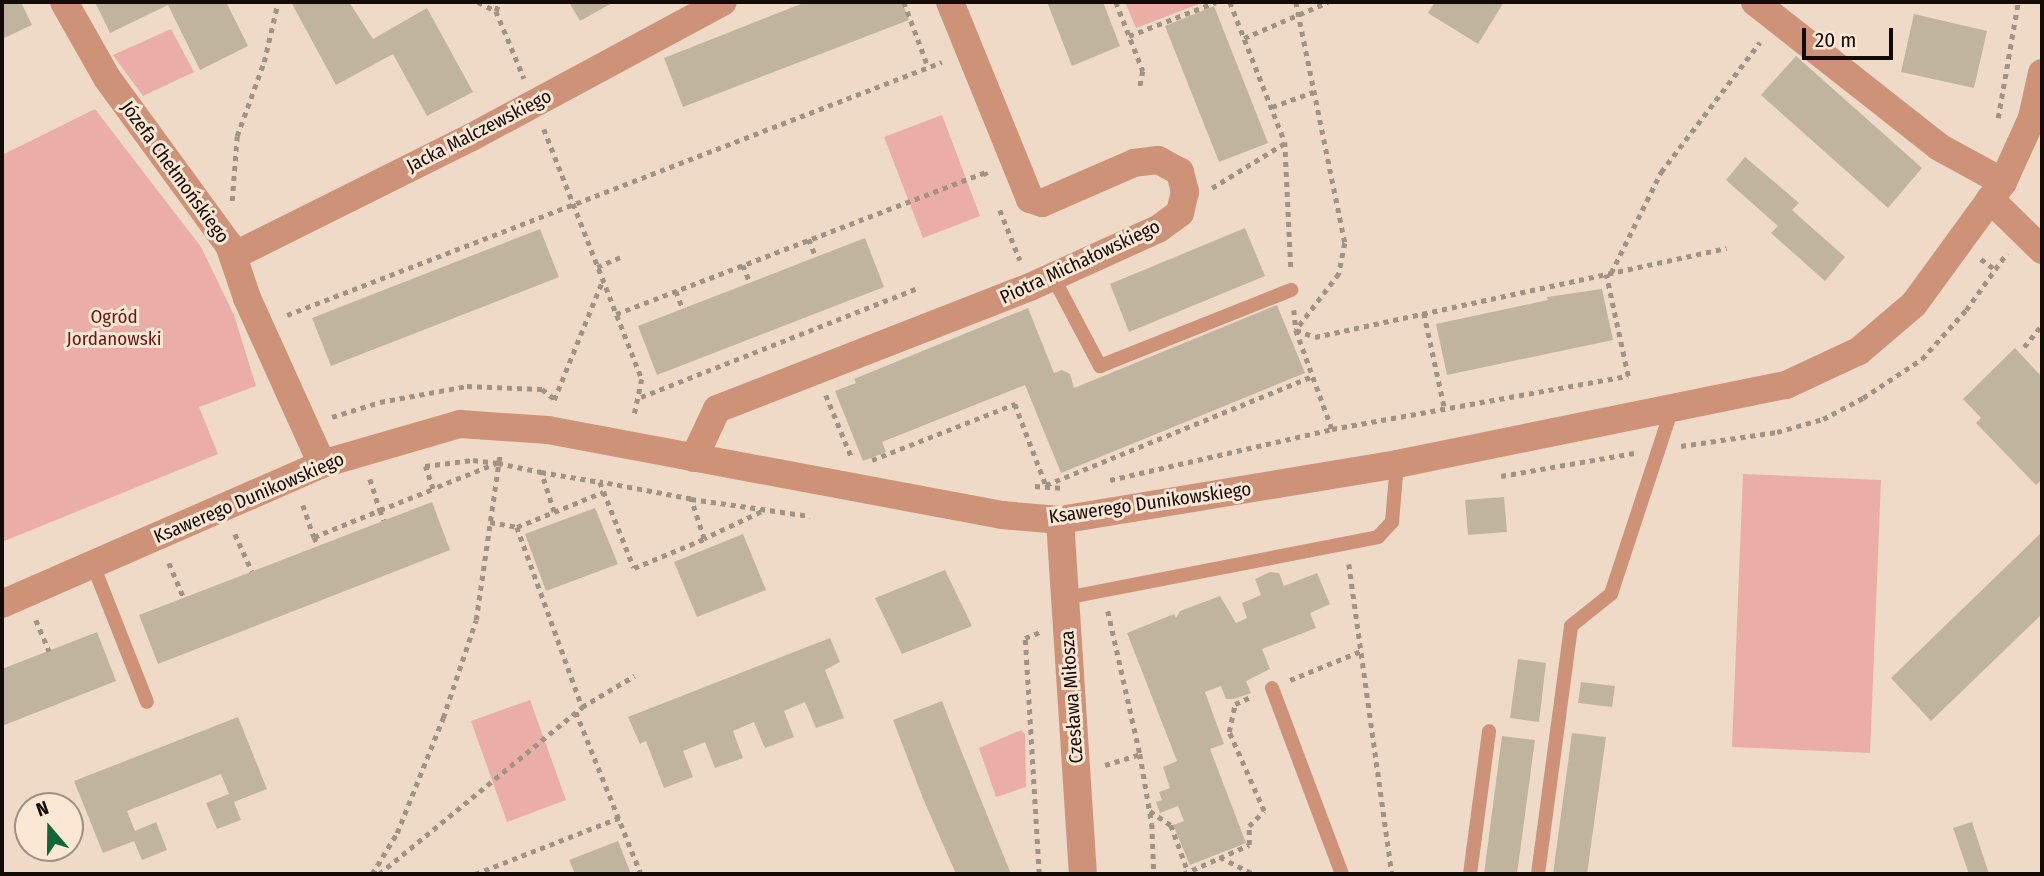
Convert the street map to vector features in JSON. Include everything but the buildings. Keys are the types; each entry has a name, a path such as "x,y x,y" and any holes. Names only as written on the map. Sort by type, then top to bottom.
{"street":[{"name":"Józefa Chełmońskiego","path":"64,2 107,78 231,251 247,298 322,464"},
{"name":"Jacka Malczewskiego","path":"231,251 529,91 723,2"},
{"name":"Piotra Michałowskiego","path":"694,457 717,409 815,368 1053,277 1158,229 1181,208 1185,191 1180,172 1158,160 1134,163 1042,203 1030,199 950,2"},
{"path":"1755,2 1996,191 2042,250"},
{"name":"Ksawerego Dunikowskiego","path":"12,612 93,565 322,464 460,424 548,430 1002,515 1060,520 1397,464 1671,411 1786,385 1859,351 1914,304 1996,191 2032,118 2042,73"},
{"name":"Czesława Miłosza","path":"1060,520 1083,874"}],"lane":[{"path":"1053,277 1100,366 1292,290"},
{"path":"1538,874 1572,626 1611,594 1671,411"},
{"path":"1065,598 1346,546 1378,537 1392,522 1397,464"},
{"path":"93,565 147,702"},
{"path":"1272,688 1342,874"},
{"path":"1470,874 1489,730"}],"path":[{"path":"231,251 237,136 264,62 278,2"},
{"path":"477,2 496,11"},
{"path":"499,2 496,11 642,379 637,416 623,413"},
{"path":"904,2 927,64"},
{"path":"1116,2 1143,71 1140,87"},
{"path":"1129,36 1216,2"},
{"path":"1230,2 1285,142 1296,331 1332,429"},
{"path":"1296,2 1345,243 1339,274 1296,331"},
{"path":"1244,38 1328,2"},
{"path":"1996,124 2018,2"},
{"path":"1100,483 1147,468 1332,429 1628,376 1609,274 1661,172 1777,19"},
{"path":"273,320 941,59"},
{"path":"1272,107 1313,93"},
{"path":"1181,208 1285,142"},
{"path":"616,314 985,172 990,184"},
{"path":"995,196 1019,258"},
{"path":"809,239 816,257"},
{"path":"1296,331 1315,337 1726,248"},
{"path":"597,267 620,257"},
{"path":"743,265 750,282"},
{"path":"548,430 554,399 603,281"},
{"path":"641,397 915,289"},
{"path":"676,291 683,309"},
{"path":"1424,313 1445,410"},
{"path":"2024,347 2042,325"},
{"path":"815,368 856,466"},
{"path":"1046,485 1313,376"},
{"path":"330,418 380,402 467,386 542,389 554,399 564,401"},
{"path":"868,461 1015,404 1046,485"},
{"path":"372,874 397,833 443,718 476,620 504,425"},
{"path":"415,468 473,460 498,463 761,512 810,516"},
{"path":"314,537 498,463"},
{"path":"425,466 433,489"},
{"path":"541,472 554,512"},
{"path":"357,484 381,476"},
{"path":"368,480 384,520"},
{"path":"600,482 634,568 761,512"},
{"path":"1025,486 1046,485 1076,490"},
{"path":"490,522 517,527 604,492"},
{"path":"691,499 704,539"},
{"path":"312,502 301,506 318,546"},
{"path":"517,527 582,707"},
{"path":"235,534 252,572"},
{"path":"1346,546 1392,874"},
{"path":"168,562 184,598"},
{"path":"1103,593 1140,754 1150,811 1154,874"},
{"path":"12,612 34,616 49,651"},
{"path":"1039,874 1025,638 1046,630"},
{"path":"1150,811 1171,825 1185,872 1249,845 1249,826 1264,811 1229,732 1235,704 1361,652"},
{"path":"379,874 582,707 634,676"},
{"path":"576,712 641,874"},
{"path":"1078,774 1140,754"},
{"path":"475,874 619,818"},
{"path":"1219,857 1253,874"}],"green space":[{"path":"1125,2 1204,2 1136,28"},
{"path":"171,29 194,72 143,96 113,55"},
{"name":"Ogród Jordanowski","path":"95,109 201,247 234,315 256,386 199,407 218,454 2,542 2,155"},
{"path":"942,115 980,216 923,238 884,137"},
{"path":"1743,474 1881,480 1870,753 1732,747"},
{"path":"530,700 566,800 507,822 471,721"},
{"path":"1021,730 1025,734 1026,787 996,797 979,748"}]}
